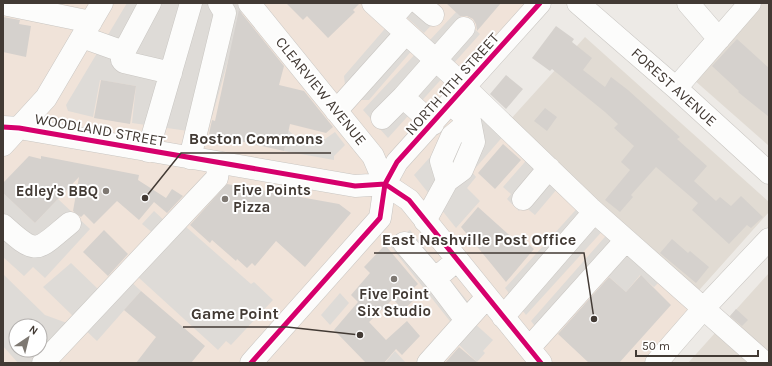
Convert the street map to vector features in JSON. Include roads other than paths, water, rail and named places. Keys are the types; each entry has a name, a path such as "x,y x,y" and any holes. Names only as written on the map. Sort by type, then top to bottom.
{"street":[{"path":"3,145 11,128 46,98 102,3"},
{"path":"150,3 124,52 122,60 124,62 170,73"},
{"path":"148,151 191,3"},
{"path":"190,158 225,13 220,3"},
{"name":"CLEARVIEW AVENUE","path":"249,3 373,156 385,184"},
{"path":"373,3 436,60 458,96 470,121 474,142 462,170 447,180 425,221"},
{"path":"336,111 398,26 405,3"},
{"name":"NORTH 11TH STREET","path":"385,184 397,162 433,124 540,3"},
{"name":"FOREST AVENUE","path":"578,3 676,88 769,173"},
{"path":"676,88 750,3"},
{"path":"3,4 87,30 124,52"},
{"path":"698,7 719,39"},
{"path":"382,118 403,97 464,28"},
{"path":"458,96 549,168 594,212 765,363"},
{"path":"403,97 433,124"},
{"name":"WOODLAND STREET","path":"11,128 355,186 385,184"},
{"path":"43,363 217,178 219,163"},
{"path":"523,199 549,168"},
{"path":"259,361 380,218 385,184 409,200 535,356 626,240"},
{"path":"503,317 594,212"},
{"path":"3,225 29,247 38,248 44,245 70,223"},
{"path":"656,363 703,309 769,239"},
{"path":"404,243 435,279 466,320"},
{"path":"435,279 457,260"},
{"path":"428,363 486,297"}],"place":[{"name":"Edley's BBQ","path":"106,191"},
{"name":"Boston Commons","path":"145,198"},
{"name":"Five Points Pizza","path":"225,199"},
{"name":"Five Point Six Studio","path":"394,279"},
{"name":"East Nashville Post Office","path":"594,319"},
{"name":"Game Point","path":"360,335"}]}
